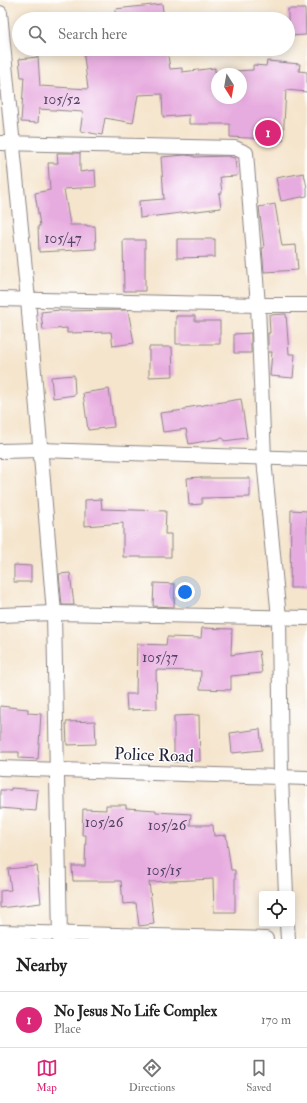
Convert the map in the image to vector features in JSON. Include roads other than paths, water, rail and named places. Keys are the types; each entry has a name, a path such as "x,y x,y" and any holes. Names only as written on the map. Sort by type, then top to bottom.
{"street":[{"path":"0,13 7,144 28,300 54,613 60,937"},
{"path":"7,144 235,148 246,152 258,305 264,459 280,618 281,778 286,891"},
{"path":"0,299 307,305"},
{"path":"0,451 41,450 307,460"},
{"path":"0,614 54,613 307,618"},
{"name":"Police Road","path":"0,768 307,778"},
{"path":"287,927 288,939"},
{"path":"0,932 60,937 266,939"}],"place":[{"name":"No Jesus No Life Complex","path":"268,133"}]}
